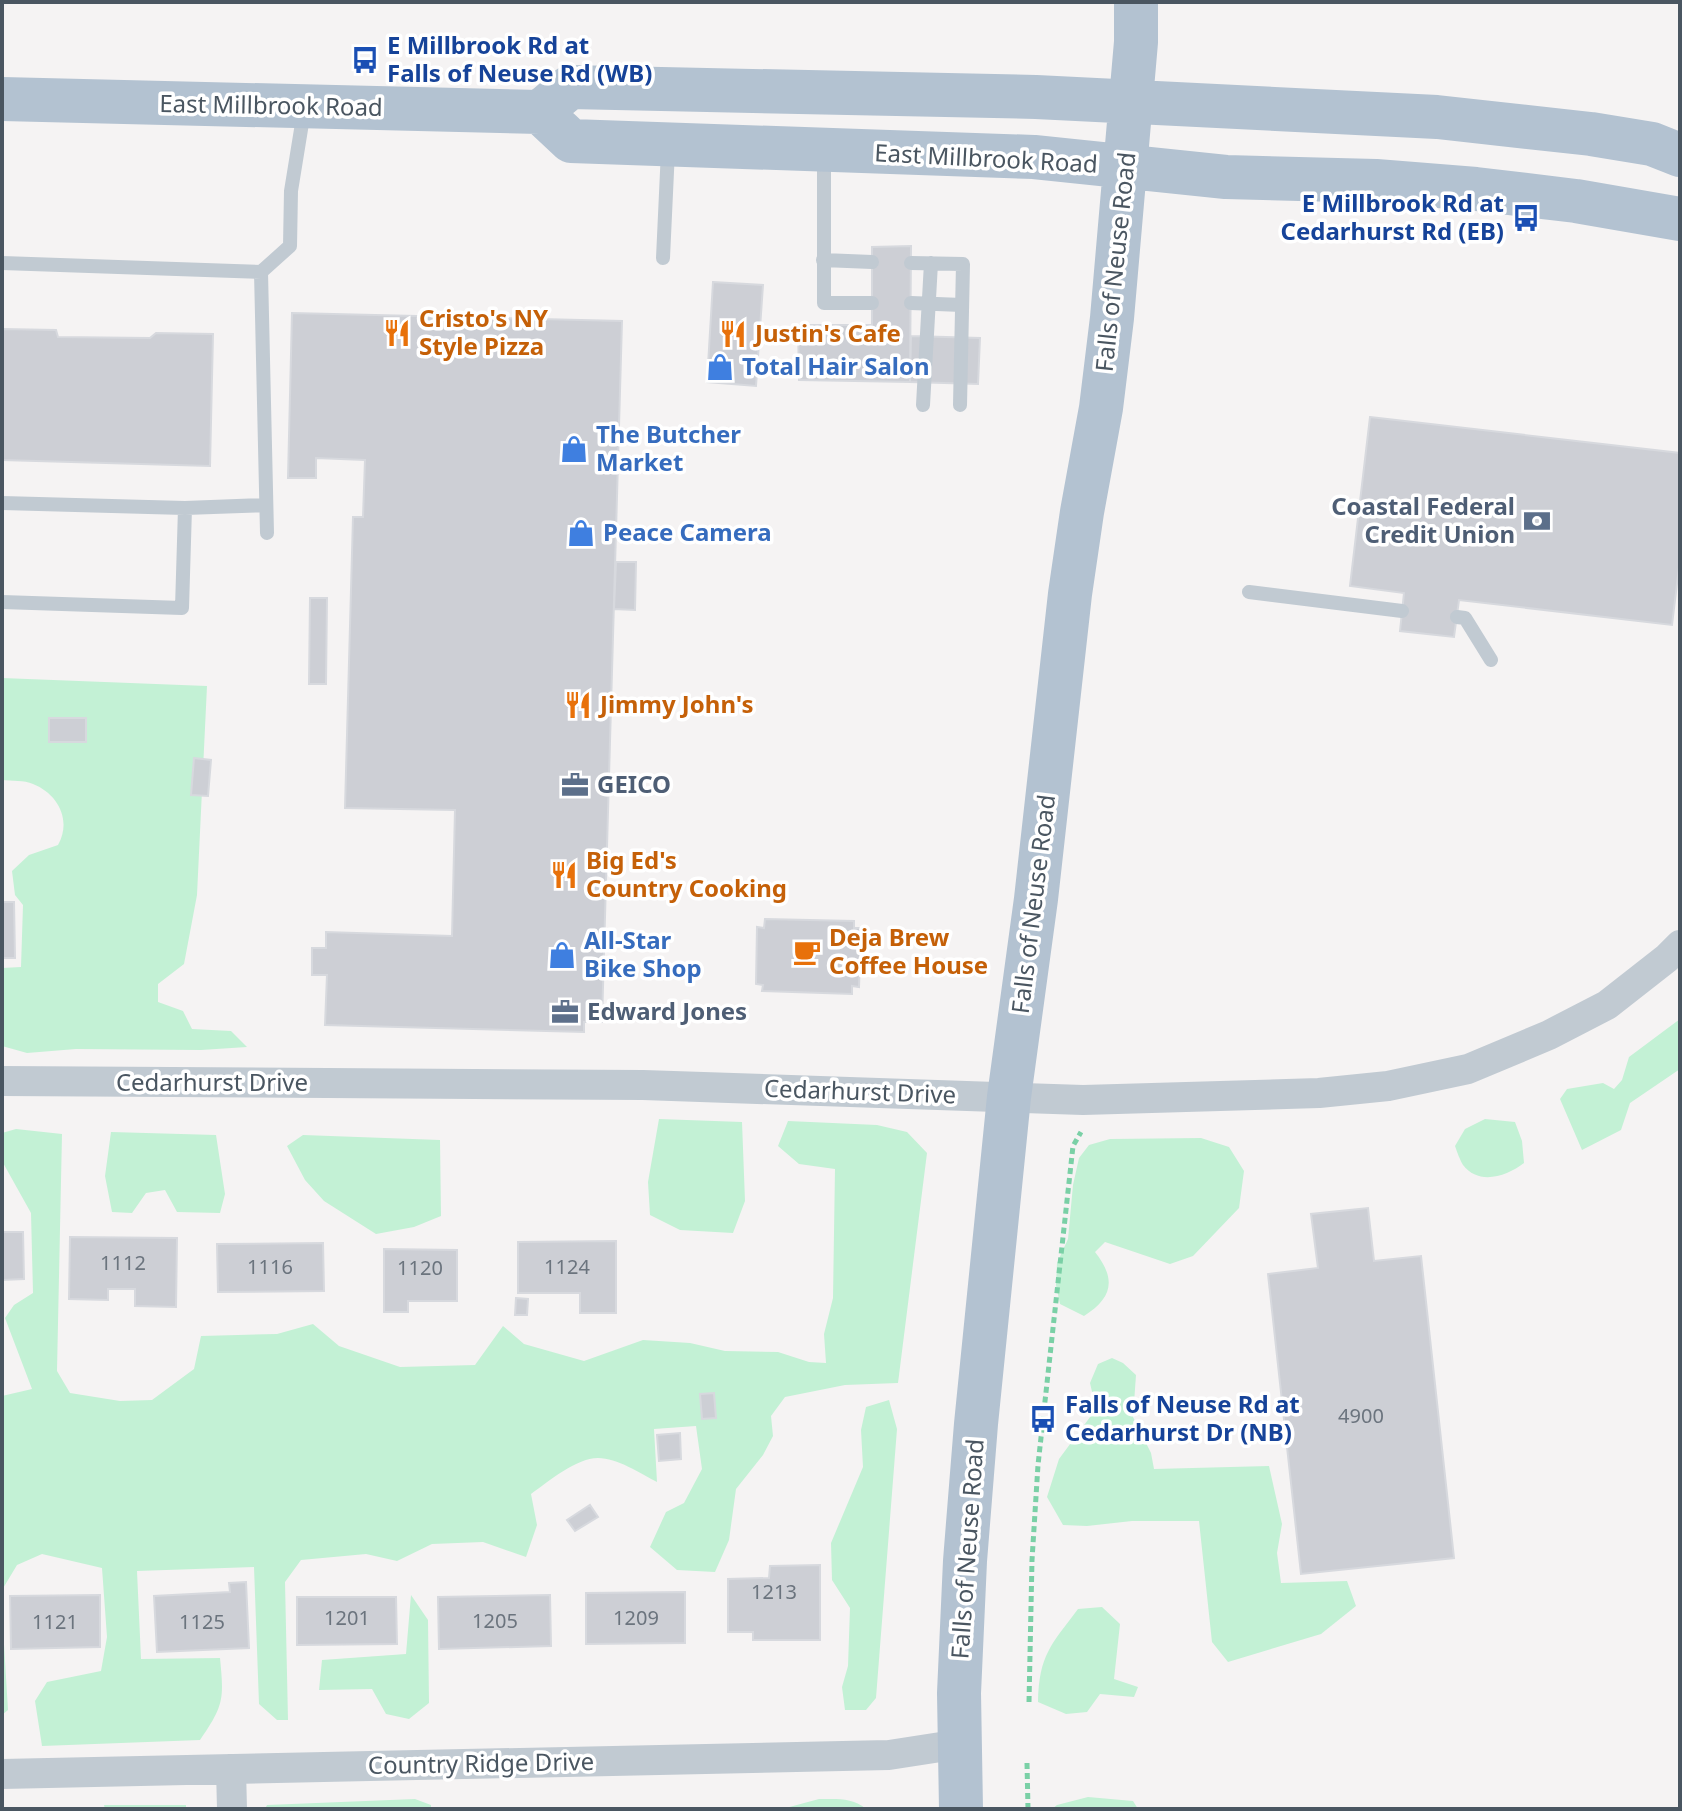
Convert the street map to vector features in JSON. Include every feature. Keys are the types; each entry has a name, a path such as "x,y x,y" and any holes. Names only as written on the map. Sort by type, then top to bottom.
{"main road":[{"name":"Falls of Neuse Road","path":"961,1809 959,1693 976,1424 1009,1097 1036,899 1070,594 1101,408 1131,102 1136,2"},
{"path":"540,112 570,87 1131,102 1510,124 1652,144 1680,155"},
{"name":"East Millbrook Road","path":"2,99 540,112 571,141 1034,157 1226,177 1376,181 1576,201 1680,219"}],"street":[{"name":"Cedarhurst Drive","path":"2,1081 643,1085 1083,1100 1319,1093 1388,1086 1468,1069 1549,1035 1607,1005 1680,945"},
{"name":"Country Ridge Drive","path":"2,1774 889,1755 960,1744"},
{"path":"231,1769 232,1809"}],"lane":[{"path":"2,263 261,272 290,246 291,191 305,107"},
{"path":"663,258 669,145"},
{"path":"824,151 824,303 872,303"},
{"path":"823,260 872,262"},
{"path":"911,263 963,264 960,405"},
{"path":"923,405 931,263"},
{"path":"261,272 267,533"},
{"path":"911,303 962,305"},
{"path":"2,503 185,508 266,505"},
{"path":"2,602 182,608 185,508"},
{"path":"1249,592 1402,611"},
{"path":"1457,617 1465,618 1491,660"}],"path":[{"path":"1029,1702 1038,1465 1073,1146 1084,1128"},
{"path":"1027,1763 1028,1809"}],"green space":[{"path":"2,678 207,686 197,895 184,964 158,984 158,1002 183,1011 192,1029 231,1031 247,1047 201,1050 76,1049 27,1053 2,1046 2,968 21,967 23,905 15,895 12,871 29,855 58,845 64,826 56,801 42,788 26,782 2,780"},
{"path":"1680,1019 1680,1069 1630,1103 1621,1130 1582,1150 1560,1099 1567,1089 1603,1083 1614,1089 1622,1080 1629,1057"},
{"path":"659,1119 742,1122 745,1201 733,1233 680,1230 650,1215 648,1182"},
{"path":"1485,1119 1515,1122 1522,1141 1524,1163 1510,1172 1493,1177 1477,1175 1463,1165 1455,1146 1465,1129"},
{"path":"788,1121 877,1125 907,1132 927,1153 898,1383 845,1385 785,1397 771,1416 773,1436 763,1455 736,1489 729,1540 715,1572 677,1570 650,1547 666,1512 684,1503 702,1469 696,1426 654,1429 657,1482 621,1463 598,1458 572,1466 531,1494 537,1525 526,1557 483,1542 432,1544 397,1561 366,1554 301,1560 285,1582 288,1720 277,1720 259,1704 254,1567 137,1571 141,1659 220,1658 222,1693 214,1718 200,1740 42,1746 35,1701 47,1682 101,1671 107,1637 102,1568 42,1554 17,1565 2,1590 2,1396 32,1389 5,1318 14,1305 33,1293 31,1213 2,1161 2,1133 16,1129 62,1134 57,1371 70,1393 120,1401 152,1400 194,1369 201,1336 277,1334 313,1324 339,1346 400,1367 475,1365 503,1326 524,1344 584,1361 643,1340 690,1343 725,1351 778,1352 809,1362 826,1363 824,1334 833,1298 835,1169 799,1164 778,1146"},
{"path":"111,1132 216,1135 225,1194 220,1213 177,1212 165,1190 146,1193 132,1213 112,1212 105,1176"},
{"path":"303,1135 440,1140 441,1216 414,1227 376,1234 324,1201 305,1180 287,1146"},
{"path":"1201,1138 1229,1147 1244,1171 1239,1208 1193,1256 1170,1264 1105,1242 1095,1252 1109,1280 1101,1302 1084,1316 1060,1304 1056,1285 1057,1263 1068,1239 1079,1158 1089,1145 1110,1139"},
{"path":"1112,1358 1136,1375 1133,1417 1151,1453 1154,1469 1269,1466 1282,1524 1277,1553 1281,1583 1347,1581 1356,1606 1321,1634 1228,1662 1212,1642 1199,1521 1063,1525 1047,1497 1059,1459 1096,1409 1090,1383 1098,1364"},
{"path":"889,1400 897,1429 876,1698 866,1710 845,1710 842,1687 848,1666 850,1608 832,1580 831,1543 863,1467 861,1430 866,1407"},
{"path":"411,1595 428,1620 429,1703 409,1719 386,1714 372,1689 319,1690 322,1660 406,1654"},
{"path":"1102,1607 1120,1624 1114,1679 1138,1687 1134,1697 1100,1694 1087,1712 1066,1714 1038,1702 1044,1661 1054,1642 1078,1609"},
{"path":"2,1611 8,1710 2,1715"},
{"path":"1088,1797 1133,1801 1138,1809 1052,1809"},
{"path":"415,1799 431,1805 431,1809 265,1809 267,1805"},
{"path":"819,1799 850,1801 866,1809 782,1809"},
{"path":"104,1805 186,1805 186,1809 105,1809"}],"building":[{"path":"911,246 910,382 799,380 798,325 872,325 872,247"},
{"path":"713,282 763,285 756,386 707,382"},
{"path":"292,313 622,321 602,1022 584,1022 584,1032 325,1025 327,975 312,975 312,948 326,948 326,932 452,936 455,810 345,808 353,517 363,517 365,460 316,458 316,478 288,478"},
{"path":"2,329 56,330 58,337 150,338 156,333 213,334 210,466 2,460"},
{"path":"911,336 980,338 978,384 910,382"},
{"path":"1370,417 1680,453 1680,559 1672,625 1459,600 1454,637 1400,631 1404,593 1350,586"},
{"path":"616,562 636,562 635,610 614,609"},
{"path":"310,598 327,598 326,684 309,684"},
{"path":"49,718 86,718 86,742 49,742"},
{"path":"194,758 211,760 208,796 191,795"},
{"path":"2,902 14,902 15,958 2,958"},
{"path":"765,919 854,921 854,928 861,928 859,987 852,986 852,994 762,991 763,985 756,984 757,927 764,928"},
{"path":"1368,1208 1374,1261 1421,1256 1454,1558 1301,1574 1268,1274 1318,1268 1311,1214"},
{"path":"2,1232 23,1232 24,1279 2,1280"},
{"path":"70,1237 177,1238 176,1307 135,1306 135,1289 108,1289 108,1300 69,1299"},
{"path":"616,1241 616,1313 580,1313 580,1293 518,1293 518,1242"},
{"path":"323,1243 324,1291 218,1292 217,1244"},
{"path":"384,1249 457,1250 457,1301 408,1301 408,1312 384,1312"},
{"path":"516,1298 528,1299 527,1315 515,1315"},
{"path":"714,1393 716,1418 702,1419 700,1394"},
{"path":"680,1433 681,1459 659,1461 657,1435"},
{"path":"590,1505 598,1517 575,1531 567,1520"},
{"path":"820,1565 820,1640 753,1640 753,1632 728,1632 728,1579 769,1578 770,1566"},
{"path":"246,1582 249,1648 157,1652 154,1596 230,1592 229,1583"},
{"path":"685,1592 685,1643 586,1644 586,1593"},
{"path":"100,1595 100,1647 11,1649 10,1596"},
{"path":"550,1595 551,1646 439,1649 438,1597"},
{"path":"297,1597 396,1597 397,1644 297,1645"}],"place":[{"name":"E Millbrook Rd at Falls of Neuse Rd (WB)","path":"365,60"},
{"name":"E Millbrook Rd at Cedarhurst Rd (EB)","path":"1526,218"},
{"name":"Cristo's NY Style Pizza","path":"397,333"},
{"name":"Justin's Cafe","path":"733,334"},
{"name":"Total Hair Salon","path":"720,367"},
{"name":"The Butcher Market","path":"574,449"},
{"name":"Coastal Federal Credit Union","path":"1537,521"},
{"name":"Peace Camera","path":"581,533"},
{"name":"Jimmy John's","path":"578,705"},
{"name":"GEICO","path":"575,785"},
{"name":"Big Ed's Country Cooking","path":"564,875"},
{"name":"Deja Brew Coffee House","path":"807,952"},
{"name":"All-Star Bike Shop","path":"562,955"},
{"name":"Edward Jones","path":"565,1012"},
{"name":"Falls of Neuse Rd at Cedarhurst Dr (NB)","path":"1043,1419"}]}
